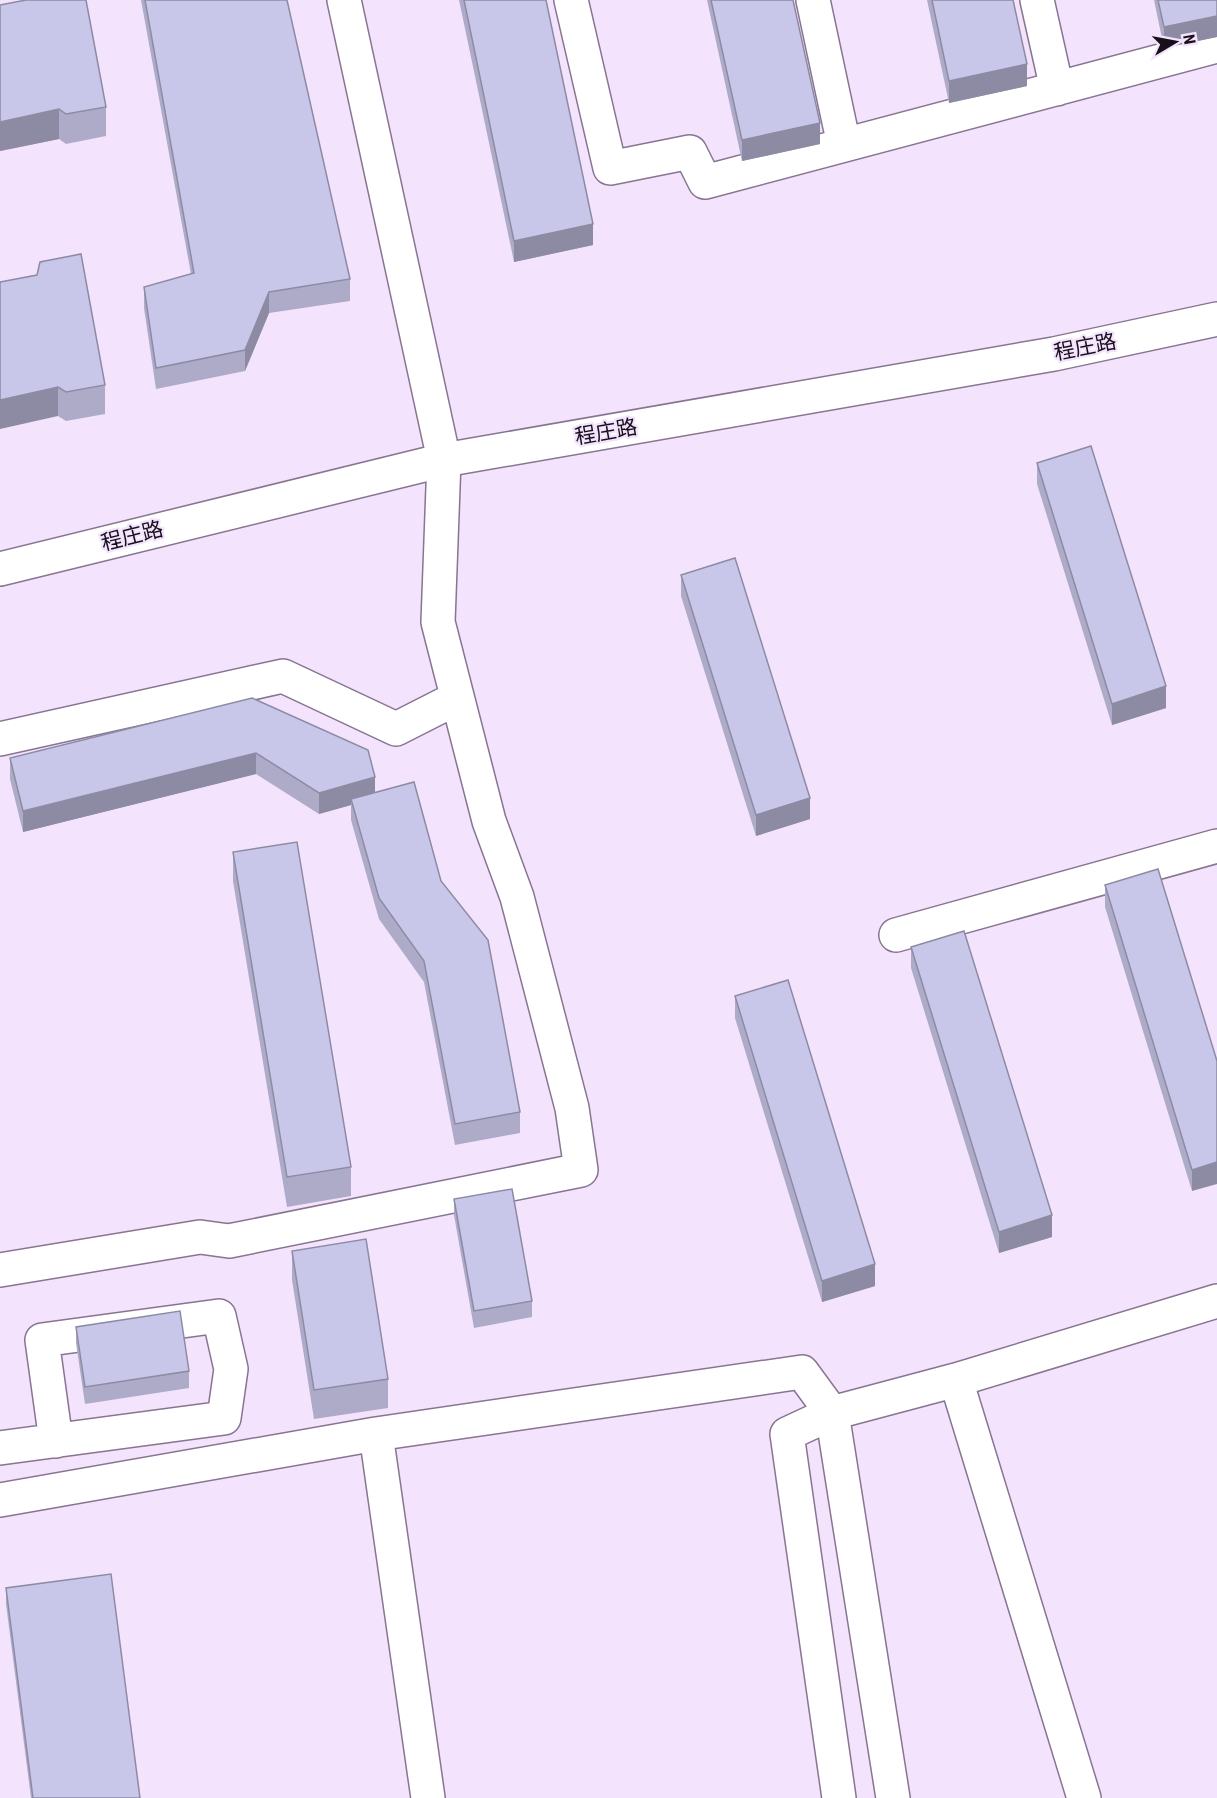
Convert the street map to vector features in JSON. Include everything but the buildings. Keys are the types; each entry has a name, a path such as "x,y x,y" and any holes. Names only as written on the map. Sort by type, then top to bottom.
{"street":[{"path":"0,1270 200,1237 229,1241 581,1170 572,1108 520,908 489,821 438,622 444,460 344,0"},
{"path":"571,0 610,168 690,152 705,182 1217,46"},
{"path":"813,0 844,145"},
{"path":"1037,0 1057,89"},
{"name":"程庄路","path":"0,568 444,460 1054,354 1217,319"},
{"path":"0,739 284,676 396,729 457,698"},
{"path":"896,935 1217,846"},
{"path":"839,1798 787,1434 832,1413 956,1380 1217,1301"},
{"path":"0,1448 56,1441 224,1418 231,1369 219,1316 42,1340 56,1441"},
{"path":"0,1500 376,1434 802,1372 832,1413 893,1798"},
{"path":"956,1380 1084,1798"},
{"path":"376,1434 428,1798"}]}
